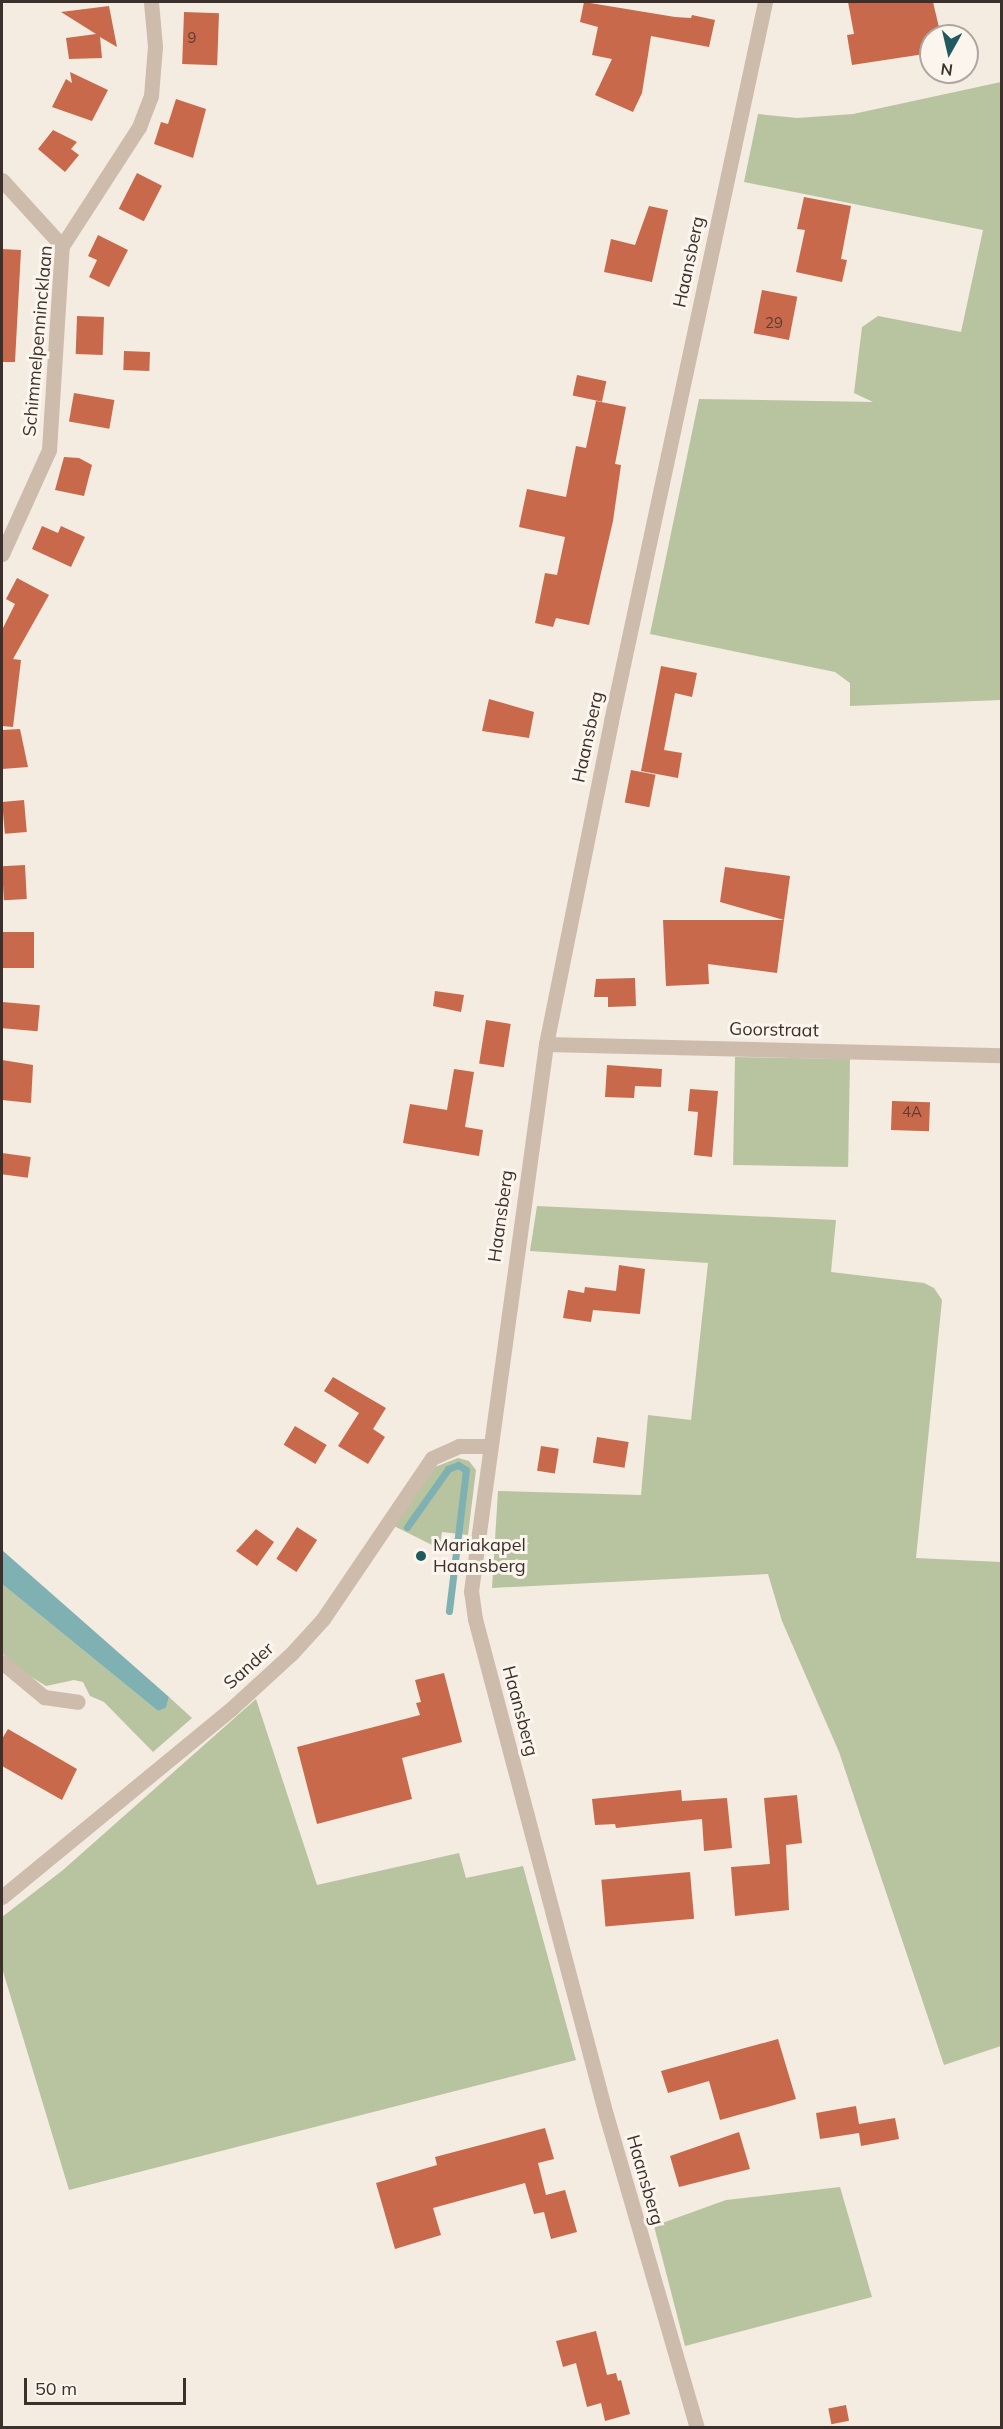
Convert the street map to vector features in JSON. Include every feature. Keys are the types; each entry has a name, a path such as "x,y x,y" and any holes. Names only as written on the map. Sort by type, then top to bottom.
{"street":[{"name":"Schimmelpennincklaan","path":"2,554 49,450 62,246 139,127 147,107 155,46 151,2"},
{"name":"Haansberg","path":"697,2427 606,2115 475,1619 472,1575 488,1446 546,1044 611,721 765,2"},
{"path":"2,180 62,246"},
{"name":"Goorstraat","path":"546,1044 1002,1054"},
{"name":"Sander","path":"2,1897 232,1708 292,1653 322,1619 428,1462 459,1446 488,1446"},
{"path":"2,1662 44,1697 78,1702"}],"green space":[{"path":"1001,82 1001,700 850,706 850,683 835,672 650,634 699,399 873,402 854,393 862,327 878,316 961,332 983,230 744,182 758,114 797,118 853,114"},
{"path":"735,1057 850,1059 848,1167 733,1165"},
{"path":"537,1206 836,1220 831,1272 924,1283 934,1288 942,1300 916,1558 1001,1562 1001,2046 944,2065 839,1752 782,1621 768,1574 492,1588 498,1491 641,1495 648,1415 691,1420 708,1263 530,1251"},
{"path":"458,1458 469,1461 476,1470 468,1535 442,1532 439,1553 436,1547 394,1526 435,1467"},
{"path":"2,1584 158,1711 166,1708 169,1697 192,1718 153,1752 104,1702 90,1696 83,1682 74,1680 46,1686 22,1671 2,1653"},
{"path":"256,1699 317,1885 459,1853 466,1878 523,1866 576,2060 69,2190 2,1968 2,1917 63,1870"},
{"path":"840,2187 872,2297 685,2346 654,2226 726,2200"}],"water":[{"path":"2,1550 169,1697 166,1708 158,1711 2,1584"}],"building":[{"path":"584,2 675,17 691,18 692,15 715,20 709,47 651,36 642,93 633,112 595,95 612,59 592,55 598,27 580,22"},
{"path":"848,2 933,2 938,24 919,24 919,55 852,65 847,35 854,34"},
{"path":"109,6 117,47 100,37 102,58 69,59 66,38 96,34 61,12"},
{"path":"184,12 219,13 217,65 182,64"},
{"path":"70,72 108,90 92,121 52,107 66,79 72,83"},
{"path":"176,99 206,109 193,158 154,144 161,122 168,124"},
{"path":"53,130 77,142 71,149 79,155 65,172 38,149"},
{"path":"137,173 162,186 144,221 119,209"},
{"path":"804,197 851,206 841,259 847,260 842,282 796,272 805,230 797,229"},
{"path":"649,206 668,210 652,282 604,272 611,239 635,245"},
{"path":"98,235 128,250 109,287 89,277 97,260 88,256"},
{"path":"2,249 21,250 15,362 2,362"},
{"path":"762,290 797,297 789,340 754,333"},
{"path":"77,316 104,317 103,355 76,354"},
{"path":"124,351 150,352 149,371 123,370"},
{"path":"577,375 606,381 602,402 573,396"},
{"path":"74,393 114,400 109,429 69,422"},
{"path":"596,401 626,407 615,464 621,465 613,521 589,625 556,618 553,627 535,623 545,573 557,575 565,537 519,527 527,489 566,497 576,446 586,448"},
{"path":"64,457 79,458 92,465 84,496 55,490"},
{"path":"42,526 58,533 61,526 85,537 71,567 32,549"},
{"path":"17,578 49,595 13,659 21,660 13,727 2,726 2,630 15,604 6,599"},
{"path":"661,666 697,673 692,697 675,693 664,750 682,753 678,778 641,771"},
{"path":"489,699 534,712 529,738 482,731"},
{"path":"20,729 28,767 2,769 2,730"},
{"path":"631,770 656,775 649,807 625,802"},
{"path":"24,800 27,832 5,834 2,802"},
{"path":"25,865 27,899 4,900 2,866"},
{"path":"725,867 790,876 784,920 720,902"},
{"path":"663,920 784,920 777,973 708,964 709,984 666,986"},
{"path":"3,932 34,932 34,968 3,968"},
{"path":"635,978 636,1006 608,1007 608,997 594,997 596,979"},
{"path":"435,991 464,995 461,1012 433,1006"},
{"path":"2,1002 40,1005 38,1031 2,1028"},
{"path":"486,1020 511,1024 504,1067 479,1063"},
{"path":"2,1060 33,1065 31,1103 2,1100"},
{"path":"607,1065 662,1069 661,1087 635,1086 634,1098 605,1097"},
{"path":"454,1069 474,1072 465,1127 483,1130 479,1156 403,1143 410,1104 447,1110"},
{"path":"690,1089 718,1091 712,1157 694,1155 698,1112 688,1111"},
{"path":"892,1101 930,1102 929,1131 891,1130"},
{"path":"2,1153 31,1157 28,1178 2,1174"},
{"path":"619,1265 645,1269 640,1314 593,1310 591,1322 563,1318 568,1290 584,1293 585,1287 616,1291"},
{"path":"333,1377 386,1408 373,1429 385,1437 368,1464 338,1446 359,1413 324,1391"},
{"path":"295,1426 327,1445 315,1464 284,1445"},
{"path":"597,1437 629,1442 625,1468 593,1463"},
{"path":"541,1446 559,1449 555,1474 537,1471"},
{"path":"297,1527 317,1540 296,1572 276,1559"},
{"path":"256,1529 274,1542 257,1566 236,1551"},
{"path":"444,1673 462,1742 402,1758 412,1799 317,1824 297,1747 420,1715 416,1703 421,1702 415,1680"},
{"path":"8,1729 77,1769 62,1800 2,1766 2,1739"},
{"path":"681,1790 682,1801 727,1798 732,1848 704,1851 702,1819 616,1828 615,1824 595,1825 592,1799"},
{"path":"797,1795 802,1843 786,1845 789,1910 735,1916 731,1867 770,1864 764,1798"},
{"path":"690,1872 694,1919 605,1927 601,1880"},
{"path":"778,2039 796,2099 720,2120 709,2081 668,2093 661,2071"},
{"path":"856,2106 859,2124 895,2118 899,2139 861,2146 859,2133 820,2139 816,2113"},
{"path":"545,2128 554,2159 538,2163 546,2195 565,2190 577,2232 551,2239 544,2212 534,2214 525,2183 433,2208 441,2235 395,2249 376,2183 437,2165 435,2157"},
{"path":"739,2132 750,2169 679,2187 670,2156"},
{"path":"596,2331 607,2375 616,2373 618,2381 621,2380 630,2414 605,2421 601,2403 587,2407 576,2363 563,2367 556,2341"},
{"path":"846,2405 849,2421 831,2424 828,2408"}],"waterway":[{"path":"407,1527 448,1469 458,1465 466,1470 449,1611"}],"place":[{"name":"Mariakapel Haansberg","path":"421,1556"}]}
